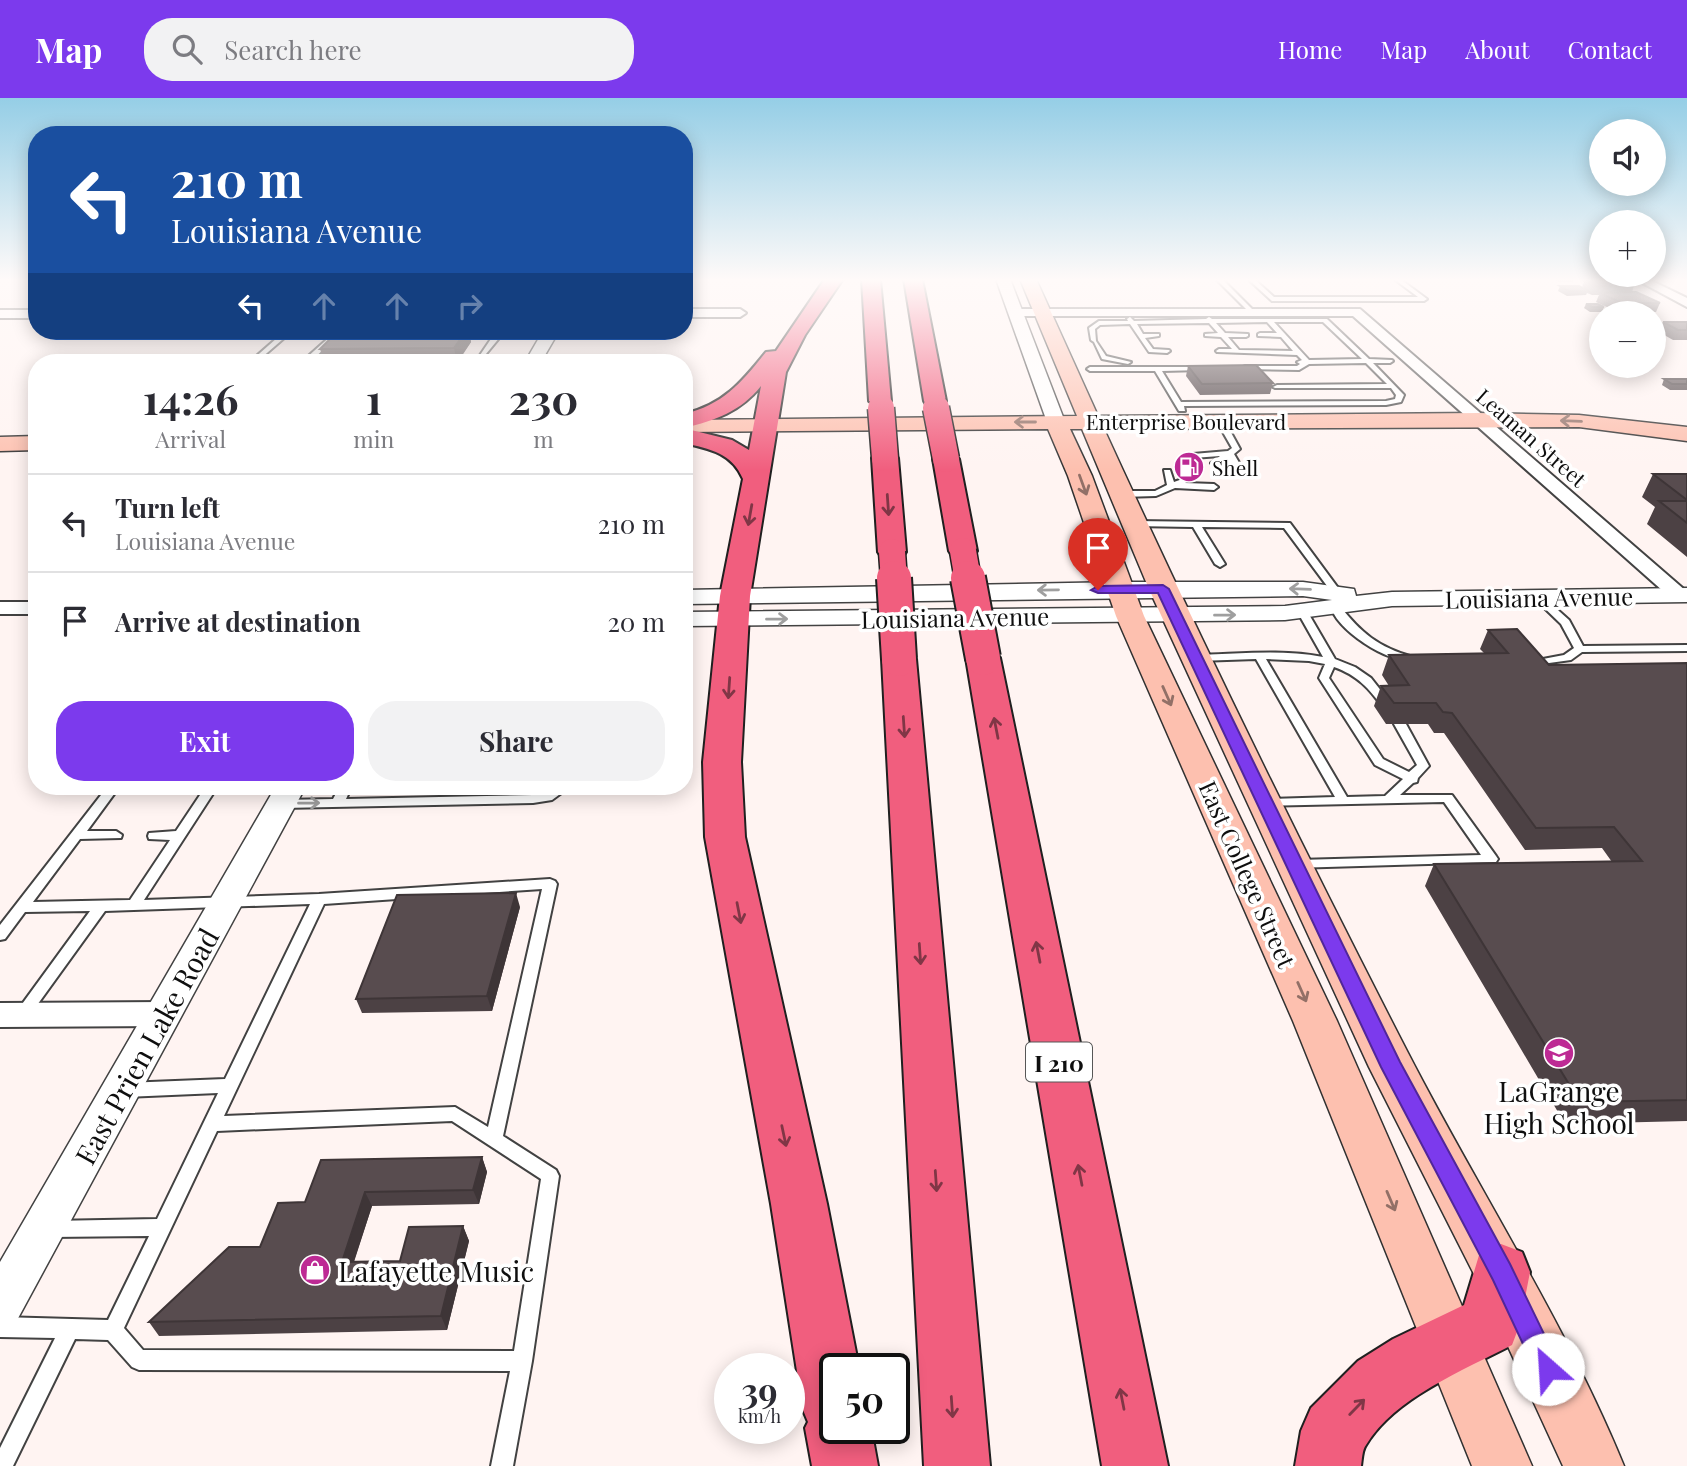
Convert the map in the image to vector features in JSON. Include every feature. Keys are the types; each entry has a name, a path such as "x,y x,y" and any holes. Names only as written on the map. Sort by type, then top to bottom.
{"highway":[{"path":"693,426 734,405 787,343"},
{"path":"791,343 775,372 734,608 722,762 725,837 799,1204 825,1353"},
{"path":"876,343 957,1466"},
{"name":"I 210","path":"925,343 1135,1466"},
{"path":"693,433 741,454 748,460 757,482"},
{"path":"1328,1466 1334,1431 1380,1383 1415,1361 1490,1324 1501,1272"},
{"path":"841,1444 845,1466"}],"main road":[{"name":"East College Street","path":"1044,343 1077,430 1125,602 1315,1021 1502,1466"},
{"name":"Enterprise Boulevard","path":"1226,437 1479,419 1579,421 1687,433"},
{"path":"0,427 28,427"},
{"name":"Enterprise Boulevard","path":"693,430 1077,430 1226,437 1595,438 1687,447"},
{"name":"East College Street","path":"1077,430 1128,509 1391,1067 1501,1272 1594,1466"},
{"path":"0,444 28,443"}],"street":[{"name":"Leaman Street","path":"1391,343 1683,595"},
{"name":"Louisiana Avenue","path":"1170,602 1303,589 1336,599 1683,595"},
{"name":"Louisiana Avenue","path":"693,599 734,608"},
{"name":"Louisiana Avenue","path":"693,617 734,608 1125,602 1170,602 1302,611 1336,599"},
{"path":"0,608 28,608"},
{"name":"East Prien Lake Road","path":"0,1306 286,795"},
{"path":"11,1015 165,1014"}],"lane":[{"path":"1095,343 1104,358 1120,362 1171,363"},
{"path":"1239,343 1299,353"},
{"path":"1290,343 1307,362"},
{"path":"1179,404 1386,404 1398,400 1400,395 1393,386 1348,343"},
{"path":"1268,362 1390,361"},
{"path":"1235,368 1298,368 1307,362"},
{"path":"1090,369 1209,368"},
{"path":"1261,368 1292,404"},
{"path":"1157,369 1184,412"},
{"path":"1277,387 1393,386"},
{"path":"1194,456 1226,437"},
{"path":"1215,463 1226,437"},
{"path":"1226,437 1240,471"},
{"path":"1167,472 1171,485"},
{"path":"1128,509 1171,485 1188,479"},
{"path":"1171,485 1214,487"},
{"path":"1128,509 1196,525 1287,525 1357,635 1383,652 1417,662"},
{"path":"1196,525 1220,564"},
{"path":"1538,597 1565,622 1580,649"},
{"path":"1302,611 1331,662"},
{"path":"1524,665 1558,660 1580,649 1687,648"},
{"path":"1260,657 1343,801"},
{"path":"1198,658 1307,657 1331,662 1352,669 1368,680 1387,706"},
{"path":"1331,662 1324,678 1379,762 1413,779"},
{"path":"1388,800 1413,779 1423,766 1400,724"},
{"path":"0,935 107,795"},
{"path":"132,906 206,795"},
{"path":"286,795 337,803 533,799 551,795"},
{"path":"337,803 341,795"},
{"path":"1268,803 1448,798 1491,859 1297,865"},
{"path":"77,835 116,835"},
{"path":"155,836 179,835"},
{"path":"23,907 319,899 550,884 494,1139"},
{"path":"113,1330 319,899"},
{"path":"11,1015 101,906"},
{"path":"122,1090 230,1086"},
{"path":"212,1124 455,1114 550,1176 522,1361 502,1466"},
{"path":"43,1229 162,1227"},
{"path":"0,1327 113,1330 139,1360 522,1361"},
{"path":"2,1466 70,1329"}],"building":[{"path":"326,343 458,343 454,348 320,349"},
{"path":"1256,365 1273,383 1202,384 1188,366"},
{"path":"1664,379 1687,379 1687,384 1672,384"},
{"path":"1653,474 1687,474 1687,500"},
{"path":"1659,501 1687,501 1687,523"},
{"path":"1517,629 1549,665 1687,663 1687,1100 1580,1102 1434,864 1642,861 1614,827 1536,828 1452,713 1443,712 1436,703 1394,703 1381,686 1409,685 1389,655 1508,653 1488,630"},
{"path":"516,893 487,996 356,999 397,895"},
{"path":"482,1157 473,1190 365,1192 342,1262 400,1261 409,1227 463,1226 441,1316 149,1322 229,1247 260,1247 278,1203 305,1202 321,1160"}],"place":[{"name":"Shell","path":"1189,467"},
{"name":"LaGrange High School","path":"1559,1053"},
{"name":"Lafayette Music","path":"315,1270"}],"route":[{"path":"1098,590 1163,589 1297,865 1391,1067 1501,1272 1548,1369"}]}
